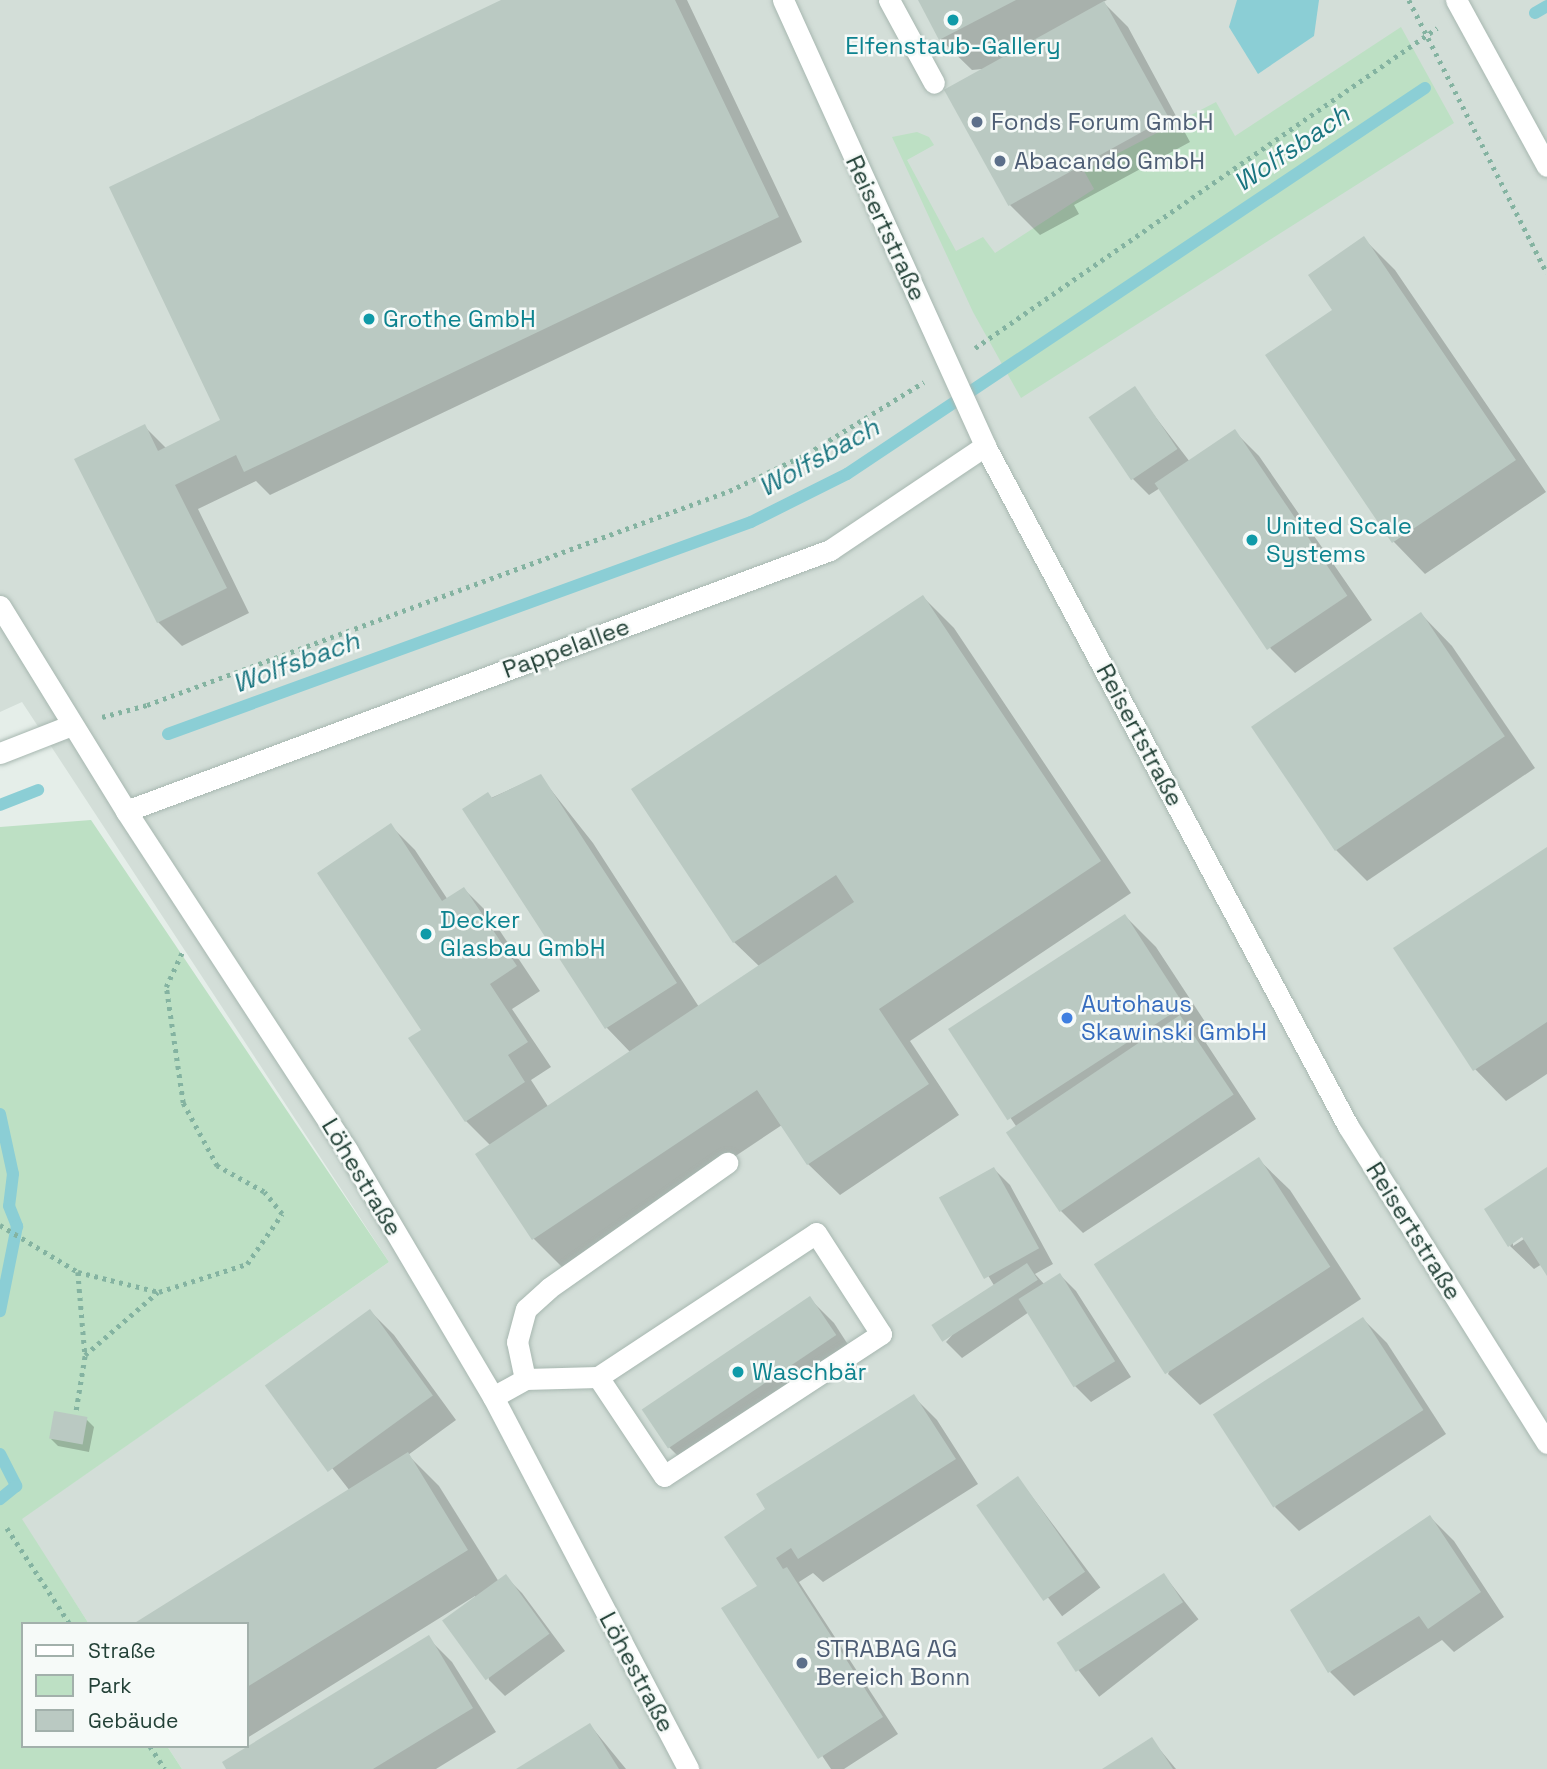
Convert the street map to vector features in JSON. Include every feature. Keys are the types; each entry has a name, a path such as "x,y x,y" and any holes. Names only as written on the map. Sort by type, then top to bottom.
{"street":[{"name":"Reisertstraße","path":"783,0 985,446 1348,1126 1547,1443"},
{"path":"889,0 934,83"},
{"path":"1459,5 1547,166"},
{"name":"Pappelallee","path":"126,811 830,550 985,446"},
{"name":"Löhestraße","path":"0,606 126,811 347,1150 493,1397 688,1769"},
{"path":"0,753 72,725"},
{"path":"524,1379 517,1342 526,1309 549,1288 727,1163"},
{"path":"493,1397 524,1379 598,1377 816,1233 881,1334 664,1476 598,1377"}],"path":[{"path":"1409,0 1547,273"},
{"path":"72,725 147,705 729,491 807,454 951,372 1427,35 1459,5"},
{"path":"85,1354 159,1292 247,1264 282,1214 264,1192 216,1166 183,1103 166,987 196,919"},
{"path":"0,1225 30,1240 79,1272 159,1292"},
{"path":"76,1410 85,1354 79,1272"},
{"path":"7,1528 69,1622"},
{"path":"151,1748 165,1769"}],"shaded area":[{"path":"0,0 1547,0 1547,1769 182,1769 168,1748 248,1748 248,1622 88,1622 21,1519 389,1262 22,702 0,712"}],"green space":[{"path":"1401,27 1454,123 1021,398 973,312 892,137 917,132 929,137 934,145 907,160 956,251 983,237 995,253 1094,189 1084,171 1216,102 1235,136"},
{"path":"91,820 389,1262 22,1519 88,1622 21,1622 21,1748 168,1748 182,1769 0,1769 0,827"}],"water":[{"path":"1237,0 1319,0 1314,36 1258,74 1229,27"}],"building":[{"name":"Grothe GmbH","path":"501,0 675,0 779,217 244,472 236,455 175,485 227,588 157,623 74,459 145,424 158,451 220,420 109,187"},
{"name":"Elfenstaub-Gallery","path":"918,0 1016,0 939,40"},
{"path":"1104,1 1168,117 1008,206 944,90"},
{"path":"1364,236 1516,460 1392,543 1265,355 1332,310 1308,275"},
{"path":"1135,386 1177,449 1131,480 1089,417"},
{"name":"United Scale Systems","path":"1235,429 1347,596 1267,650 1155,483"},
{"path":"923,595 1101,861 879,1009 929,1084 807,1165 757,1090 532,1240 475,1154 854,902 836,875 733,943 631,789"},
{"path":"1421,612 1505,736 1335,851 1251,727"},
{"path":"541,774 677,983 605,1029 462,809 488,792 492,798"},
{"name":"Decker Glasbau GmbH","path":"391,823 442,901 464,887 517,966 490,984 528,1042 508,1055 525,1082 465,1122 408,1038 421,1030 317,873"},
{"path":"1547,847 1547,1022 1473,1071 1393,948"},
{"name":"Autohaus Skawinski GmbH","path":"1125,914 1184,1005 1007,1120 948,1029"},
{"path":"1180,1015 1234,1095 1060,1212 1006,1132"},
{"path":"1259,1157 1330,1267 1165,1374 1094,1264"},
{"path":"994,1167 1039,1248 984,1279 939,1198"},
{"path":"1547,1167 1547,1276 1522,1237 1508,1247 1484,1209"},
{"path":"1027,1263 1038,1280 942,1342 931,1325"},
{"path":"1060,1273 1115,1361 1074,1387 1018,1299"},
{"name":"Waschbär","path":"810,1296 836,1335 668,1448 642,1410"},
{"path":"370,1309 433,1396 328,1472 265,1385"},
{"path":"1363,1317 1423,1410 1273,1508 1213,1414"},
{"path":"914,1394 956,1459 798,1559 791,1548 776,1558 783,1569 787,1567 883,1717 818,1759 721,1608 757,1586 724,1537 765,1509 756,1494"},
{"path":"54,1411 87,1417 83,1444 49,1439"},
{"path":"408,1452 468,1550 248,1686 248,1622 136,1622"},
{"path":"1018,1476 1085,1572 1043,1601 976,1505"},
{"path":"1430,1515 1481,1592 1428,1629 1419,1616 1328,1673 1290,1610"},
{"path":"1164,1573 1183,1602 1076,1672 1057,1643"},
{"path":"506,1574 549,1634 486,1680 442,1620"},
{"path":"429,1635 473,1708 373,1769 226,1769 222,1762"},
{"path":"590,1723 619,1769 516,1769"},
{"path":"1152,1737 1173,1769 1102,1769"}],"waterway":[{"name":"Wolfsbach","path":"1535,13 1547,6"},
{"name":"Wolfsbach","path":"168,734 751,522 847,474 1425,88"},
{"name":"Wolfsbach","path":"0,805 38,790"},
{"name":"Wolfsbach","path":"0,1114 13,1174 9,1206 17,1226 0,1311"},
{"name":"Wolfsbach","path":"0,1454 16,1486 0,1499"}],"place":[{"name":"Elfenstaub-Gallery","path":"953,20"},
{"name":"Fonds Forum GmbH","path":"977,122"},
{"name":"Abacando GmbH","path":"1000,161"},
{"name":"Grothe GmbH","path":"369,319"},
{"name":"United Scale Systems","path":"1252,540"},
{"name":"Decker Glasbau GmbH","path":"426,934"},
{"name":"Autohaus Skawinski GmbH","path":"1067,1018"},
{"name":"Waschbär","path":"738,1372"},
{"name":"STRABAG AG Bereich Bonn","path":"802,1663"}]}
